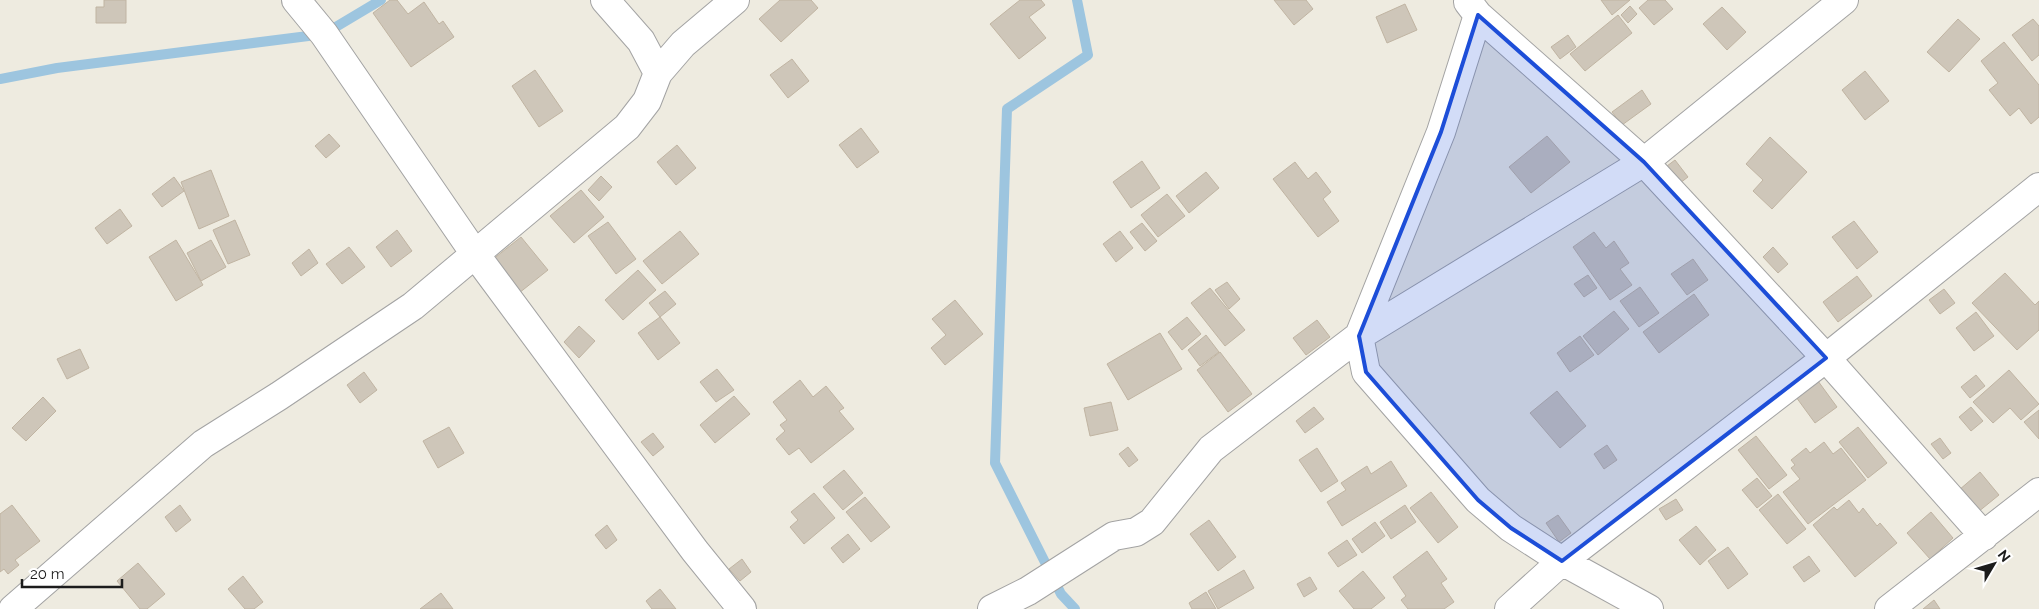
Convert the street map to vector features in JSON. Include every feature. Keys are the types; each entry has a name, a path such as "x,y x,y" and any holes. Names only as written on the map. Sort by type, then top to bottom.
{"street":[{"path":"296,0 334,50 475,254 696,551 742,609"},
{"path":"605,0 640,41 658,72"},
{"path":"13,609 204,444 413,306 627,126 647,100 658,72 683,44 735,0"},
{"path":"992,609 1028,591 1114,536 1136,532 1152,522 1211,449 1359,336 1644,162 1844,0"},
{"path":"1649,609 1562,562 1511,528 1478,500 1366,372 1359,336 1441,132 1472,8 1644,162 1826,358 1984,536"},
{"path":"1509,609 1562,562 1826,358 2039,187"},
{"path":"1889,609 2039,492"}],"highlighted area":[{"path":"1478,15 1644,162 1826,358 1562,561 1511,528 1478,500 1366,372 1359,336 1441,132"}],"building":[{"path":"104,0 126,0 126,23 96,23 96,7 104,7"},
{"path":"390,0 397,0 408,14 424,2 439,24 443,21 454,37 411,67 373,13"},
{"path":"780,0 811,0 818,8 781,42 759,19"},
{"path":"1020,0 1041,0 1045,5 1029,17 1046,38 1019,59 990,24"},
{"path":"1274,0 1306,0 1313,9 1294,25"},
{"path":"1601,0 1630,0 1612,15"},
{"path":"1648,0 1665,0 1673,9 1654,25 1639,8"},
{"path":"1405,4 1417,30 1387,43 1376,17"},
{"path":"1630,6 1637,14 1628,23 1621,15"},
{"path":"1722,7 1746,32 1727,50 1703,24"},
{"path":"1618,15 1632,33 1585,71 1570,54"},
{"path":"1958,19 1980,39 1949,72 1927,52"},
{"path":"2033,19 2039,26 2039,55 2032,61 2012,35"},
{"path":"1568,35 1576,47 1560,59 1551,47"},
{"path":"2004,42 2039,85 2039,117 2031,124 2019,108 2010,116 1989,90 1998,83 1981,61"},
{"path":"792,59 809,81 788,98 770,75"},
{"path":"535,70 563,111 539,127 512,86"},
{"path":"1865,71 1889,101 1865,120 1842,90"},
{"path":"1642,90 1651,104 1622,125 1612,112"},
{"path":"861,128 879,152 857,168 839,145"},
{"path":"329,134 340,146 326,158 315,146"},
{"path":"1547,136 1570,162 1531,193 1509,167"},
{"path":"1770,137 1807,172 1772,209 1753,191 1763,180 1746,164"},
{"path":"677,145 696,168 676,185 657,162"},
{"path":"1675,160 1688,177 1676,186 1663,169"},
{"path":"1142,161 1160,188 1131,208 1113,182"},
{"path":"1295,162 1308,179 1316,172 1331,192 1323,199 1339,221 1318,237 1273,179"},
{"path":"211,170 229,216 199,229 181,182"},
{"path":"1206,172 1219,188 1189,213 1176,196"},
{"path":"601,176 612,187 599,201 588,190"},
{"path":"174,177 184,191 162,207 152,194"},
{"path":"581,190 604,217 574,243 550,216"},
{"path":"1167,194 1185,216 1158,237 1141,215"},
{"path":"120,209 132,226 107,244 95,228"},
{"path":"235,220 250,255 228,264 213,230"},
{"path":"1854,221 1878,252 1857,269 1832,237"},
{"path":"608,222 636,259 616,274 588,236"},
{"path":"1142,223 1157,241 1145,251 1130,232"},
{"path":"397,230 412,251 391,267 376,247"},
{"path":"680,231 699,254 662,284 643,261"},
{"path":"1120,231 1133,248 1116,262 1103,244"},
{"path":"1594,232 1606,248 1614,241 1629,263 1620,269 1632,285 1610,300 1573,247"},
{"path":"521,237 548,270 514,297 487,264"},
{"path":"176,240 203,285 176,301 149,257"},
{"path":"211,240 226,267 201,281 187,253"},
{"path":"349,247 365,267 342,284 326,264"},
{"path":"1773,247 1788,264 1778,273 1763,257"},
{"path":"309,249 318,263 301,276 292,263"},
{"path":"1693,259 1708,280 1687,295 1671,274"},
{"path":"638,270 656,290 623,320 605,300"},
{"path":"2005,273 2035,305 2039,301 2039,330 2017,350 1972,303"},
{"path":"1588,275 1597,288 1584,297 1574,284"},
{"path":"1857,276 1872,296 1838,322 1823,302"},
{"path":"1227,282 1240,299 1229,309 1215,290"},
{"path":"1640,287 1659,313 1639,327 1620,301"},
{"path":"1210,288 1245,330 1225,346 1191,303"},
{"path":"1944,289 1955,303 1940,314 1929,300"},
{"path":"665,291 676,304 660,317 649,303"},
{"path":"1694,294 1709,315 1659,353 1643,332"},
{"path":"955,300 983,334 945,365 931,348 946,335 932,319"},
{"path":"1614,311 1629,329 1598,355 1583,336"},
{"path":"1976,312 1994,336 1974,351 1956,328"},
{"path":"660,317 680,343 658,360 638,333"},
{"path":"1187,317 1201,334 1182,350 1168,332"},
{"path":"1317,320 1330,337 1306,355 1293,338"},
{"path":"579,326 595,341 579,358 564,342"},
{"path":"1160,333 1182,369 1128,400 1107,364"},
{"path":"1206,335 1219,352 1200,366 1188,350"},
{"path":"1580,336 1594,355 1570,372 1557,353"},
{"path":"80,349 89,368 67,379 57,359"},
{"path":"1220,352 1252,394 1228,412 1197,370"},
{"path":"717,369 734,390 716,402 700,382"},
{"path":"2009,370 2039,404 2021,420 2010,408 1993,423 1973,402"},
{"path":"364,372 377,390 360,403 347,385"},
{"path":"1976,375 1985,386 1970,398 1961,387"},
{"path":"800,380 813,397 826,386 844,408 839,411 854,429 811,463 799,448 789,455 776,439 785,431 780,425 787,420 773,402"},
{"path":"1818,381 1837,407 1815,423 1796,397"},
{"path":"1557,391 1586,426 1560,448 1530,413"},
{"path":"734,396 750,414 715,443 700,425"},
{"path":"43,397 56,411 26,441 12,428"},
{"path":"1111,402 1118,430 1090,436 1084,408"},
{"path":"1314,407 1324,419 1305,433 1296,421"},
{"path":"1971,407 1983,421 1971,431 1959,417"},
{"path":"2039,410 2039,439 2024,422"},
{"path":"449,427 464,453 438,468 423,441"},
{"path":"1858,427 1887,463 1868,478 1839,442"},
{"path":"653,433 664,447 653,456 641,442"},
{"path":"1756,436 1787,475 1769,489 1738,450"},
{"path":"1940,438 1951,453 1943,459 1931,444"},
{"path":"1824,442 1833,454 1841,448 1866,480 1808,524 1783,492 1800,479 1791,468 1795,465 1791,460 1806,448 1810,453"},
{"path":"1607,445 1617,460 1604,469 1594,454"},
{"path":"1128,447 1138,460 1129,467 1119,454"},
{"path":"1317,448 1338,481 1321,492 1299,460"},
{"path":"1391,461 1407,486 1342,526 1327,502 1346,490 1341,483 1367,466 1371,474"},
{"path":"844,470 863,493 843,510 823,487"},
{"path":"1980,472 1999,495 1978,512 1959,490"},
{"path":"1757,478 1772,496 1757,508 1742,490"},
{"path":"1431,492 1458,527 1438,543 1410,508"},
{"path":"814,493 835,518 804,544 790,527 798,520 791,512"},
{"path":"1778,494 1806,529 1787,544 1759,510"},
{"path":"865,497 890,527 871,542 846,512"},
{"path":"1676,499 1683,510 1666,520 1659,509"},
{"path":"1849,500 1859,513 1863,508 1877,526 1880,523 1897,543 1855,577 1813,525 1834,507 1837,510"},
{"path":"12,505 40,541 15,560 19,565 8,574 4,569 0,572 0,514"},
{"path":"180,505 191,520 176,532 165,517"},
{"path":"1405,505 1416,522 1391,539 1380,522"},
{"path":"1931,512 1953,538 1930,559 1907,533"},
{"path":"1558,515 1571,533 1559,542 1546,523"},
{"path":"1209,520 1236,557 1218,571 1190,534"},
{"path":"1375,522 1385,536 1362,553 1352,539"},
{"path":"607,525 617,540 606,549 595,535"},
{"path":"1696,526 1716,550 1700,565 1679,540"},
{"path":"848,534 860,549 843,563 831,548"},
{"path":"1347,540 1357,555 1338,567 1328,553"},
{"path":"1728,547 1748,574 1728,589 1708,561"},
{"path":"1427,551 1447,579 1441,583 1454,602 1444,609 1408,609 1401,600 1406,596 1393,577"},
{"path":"1809,556 1820,571 1804,582 1793,567"},
{"path":"742,559 751,572 740,581 729,569"},
{"path":"138,563 165,594 147,609 140,609 117,581"},
{"path":"1244,570 1254,588 1218,609 1208,591"},
{"path":"1363,571 1385,598 1371,609 1354,609 1339,591"},
{"path":"243,576 263,602 254,609 245,609 228,589"},
{"path":"1310,577 1317,589 1304,597 1297,584"},
{"path":"660,589 676,609 652,609 646,601"},
{"path":"1206,592 1216,609 1192,609 1189,603"},
{"path":"441,593 453,609 420,609"},
{"path":"1934,600 1940,609 1923,609"}],"waterway":[{"path":"0,79 57,68 324,34 381,0"},
{"path":"1075,609 1061,594 995,463 1007,109 1088,55 1077,0"}]}
